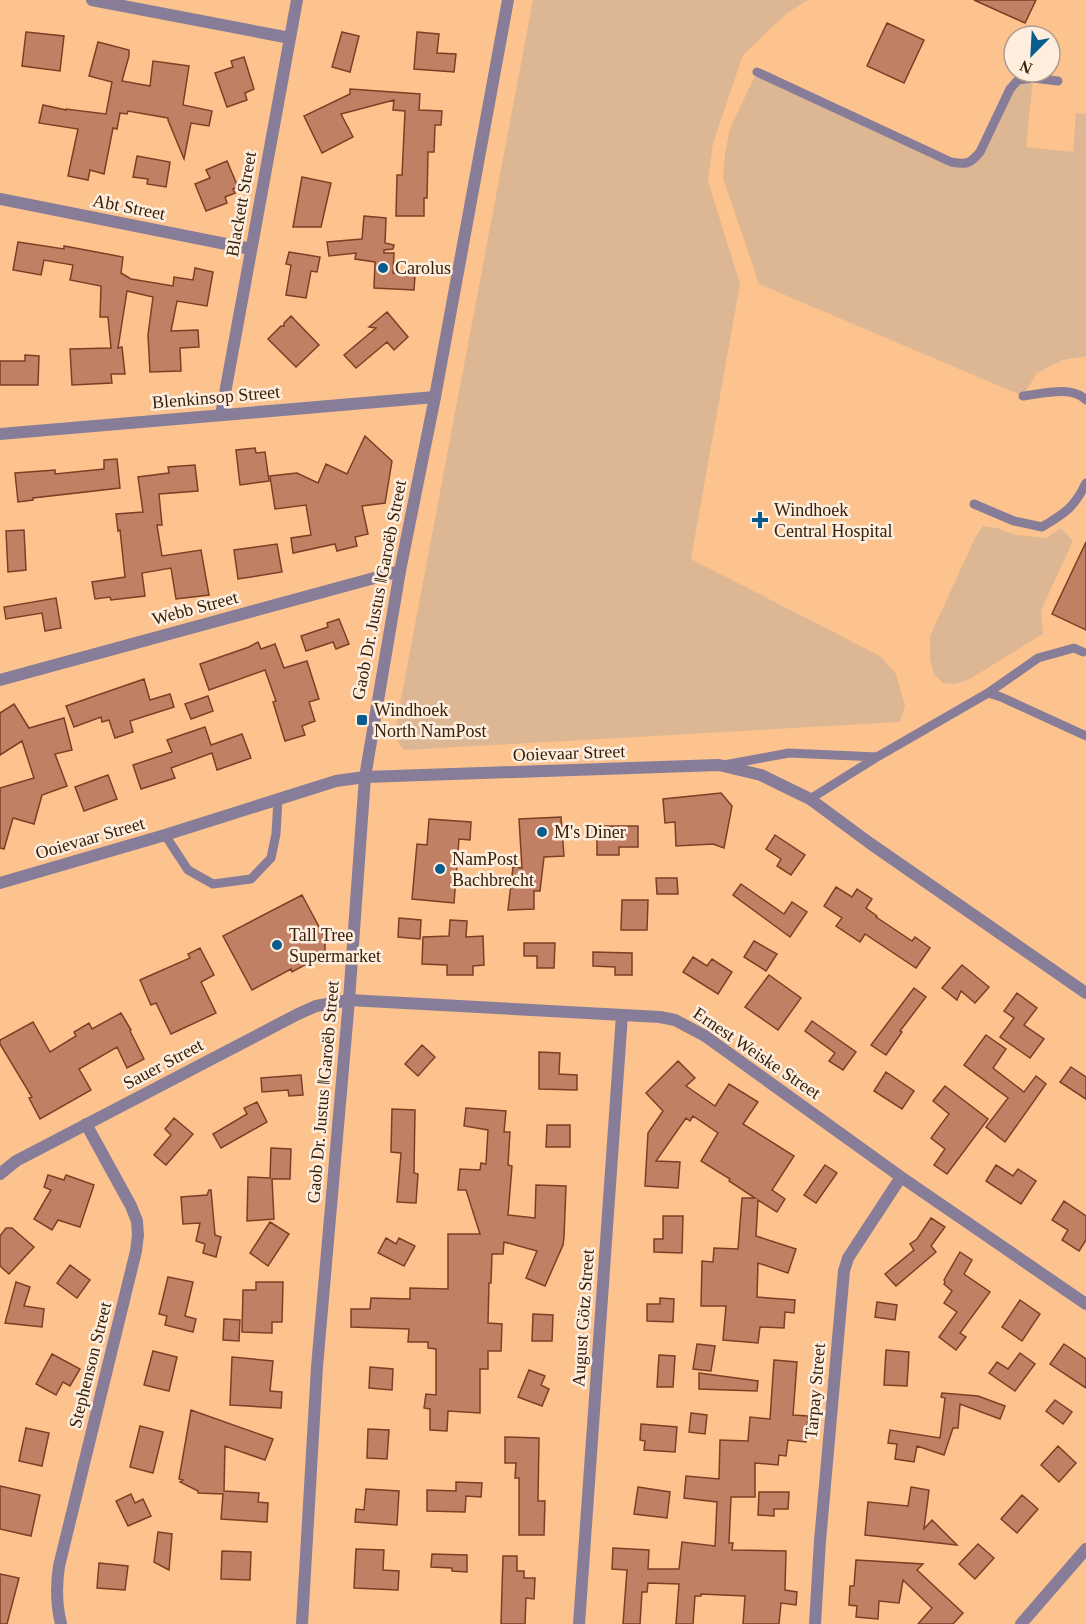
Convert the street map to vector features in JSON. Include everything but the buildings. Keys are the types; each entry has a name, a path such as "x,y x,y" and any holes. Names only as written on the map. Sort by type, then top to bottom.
{"street":[{"path":"92,0 290,38"},
{"name":"Blackett Street","path":"220,415 297,0"},
{"name":"Gaob Dr. Justus ǁGaroëb Street","path":"302,1624 317,1367 349,1000 365,777 400,570 435,397 508,0"},
{"name":"Abt Street","path":"0,200 251,249"},
{"name":"Blenkinsop Street","path":"0,434 435,397"},
{"name":"Webb Street","path":"0,680 400,570"},
{"name":"Ooievaar Street","path":"0,883 165,835 336,781 365,777 719,765 761,775 810,799 1086,993"},
{"name":"Ernest Weiske Street","path":"349,1000 660,1017 675,1020 705,1036 901,1177 1086,1304"},
{"name":"Sauer Street","path":"0,1173 16,1161 298,1014 316,1006 349,1000"},
{"name":"August Götz Street","path":"579,1624 622,1015"},
{"name":"Stephenson Street","path":"61,1624 56,1596 59,1566 138,1235 137,1221 131,1206 86,1124"},
{"name":"Tarpay Street","path":"815,1624 844,1271 848,1258 901,1177"},
{"path":"1021,1624 1086,1548"}],"lane":[{"path":"757,72 951,162 964,164 974,160 980,152 1014,84"},
{"path":"1023,396 1063,390 1083,396 1086,400"},
{"path":"974,504 1014,522 1042,527 1069,510 1079,499 1086,483"},
{"path":"810,799 988,693 1038,658 1074,648 1083,652"},
{"path":"988,693 1086,736"},
{"path":"719,765 789,753 878,757"},
{"path":"165,835 188,870 213,884 251,879 271,858 276,834 278,799"}],"shaded area":[{"path":"533,0 808,0 787,13 743,55 713,143 708,181 740,284 691,559 880,656 896,674 905,706 900,722 404,750 394,736"},
{"path":"757,72 951,162 973,160 1010,89 1020,84 1032,84 1026,147 1073,152 1076,113 1086,114 1086,356 1063,360 1037,373 1023,396 759,284 723,178 730,128"},
{"path":"983,526 1016,535 1046,538 1061,528 1073,541 1041,610 1043,634 968,680 955,684 943,683 934,674 930,659 930,636 975,538"}],"place":[{"name":"Carolus","path":"383,268"},
{"name":"Windhoek Central Hospital","path":"760,520"},
{"name":"Windhoek North NamPost","path":"362,720"},
{"name":"M's Diner","path":"542,832"},
{"name":"NamPost Bachbrecht","path":"440,869"},
{"name":"Tall Tree Supermarket","path":"277,945"}]}
